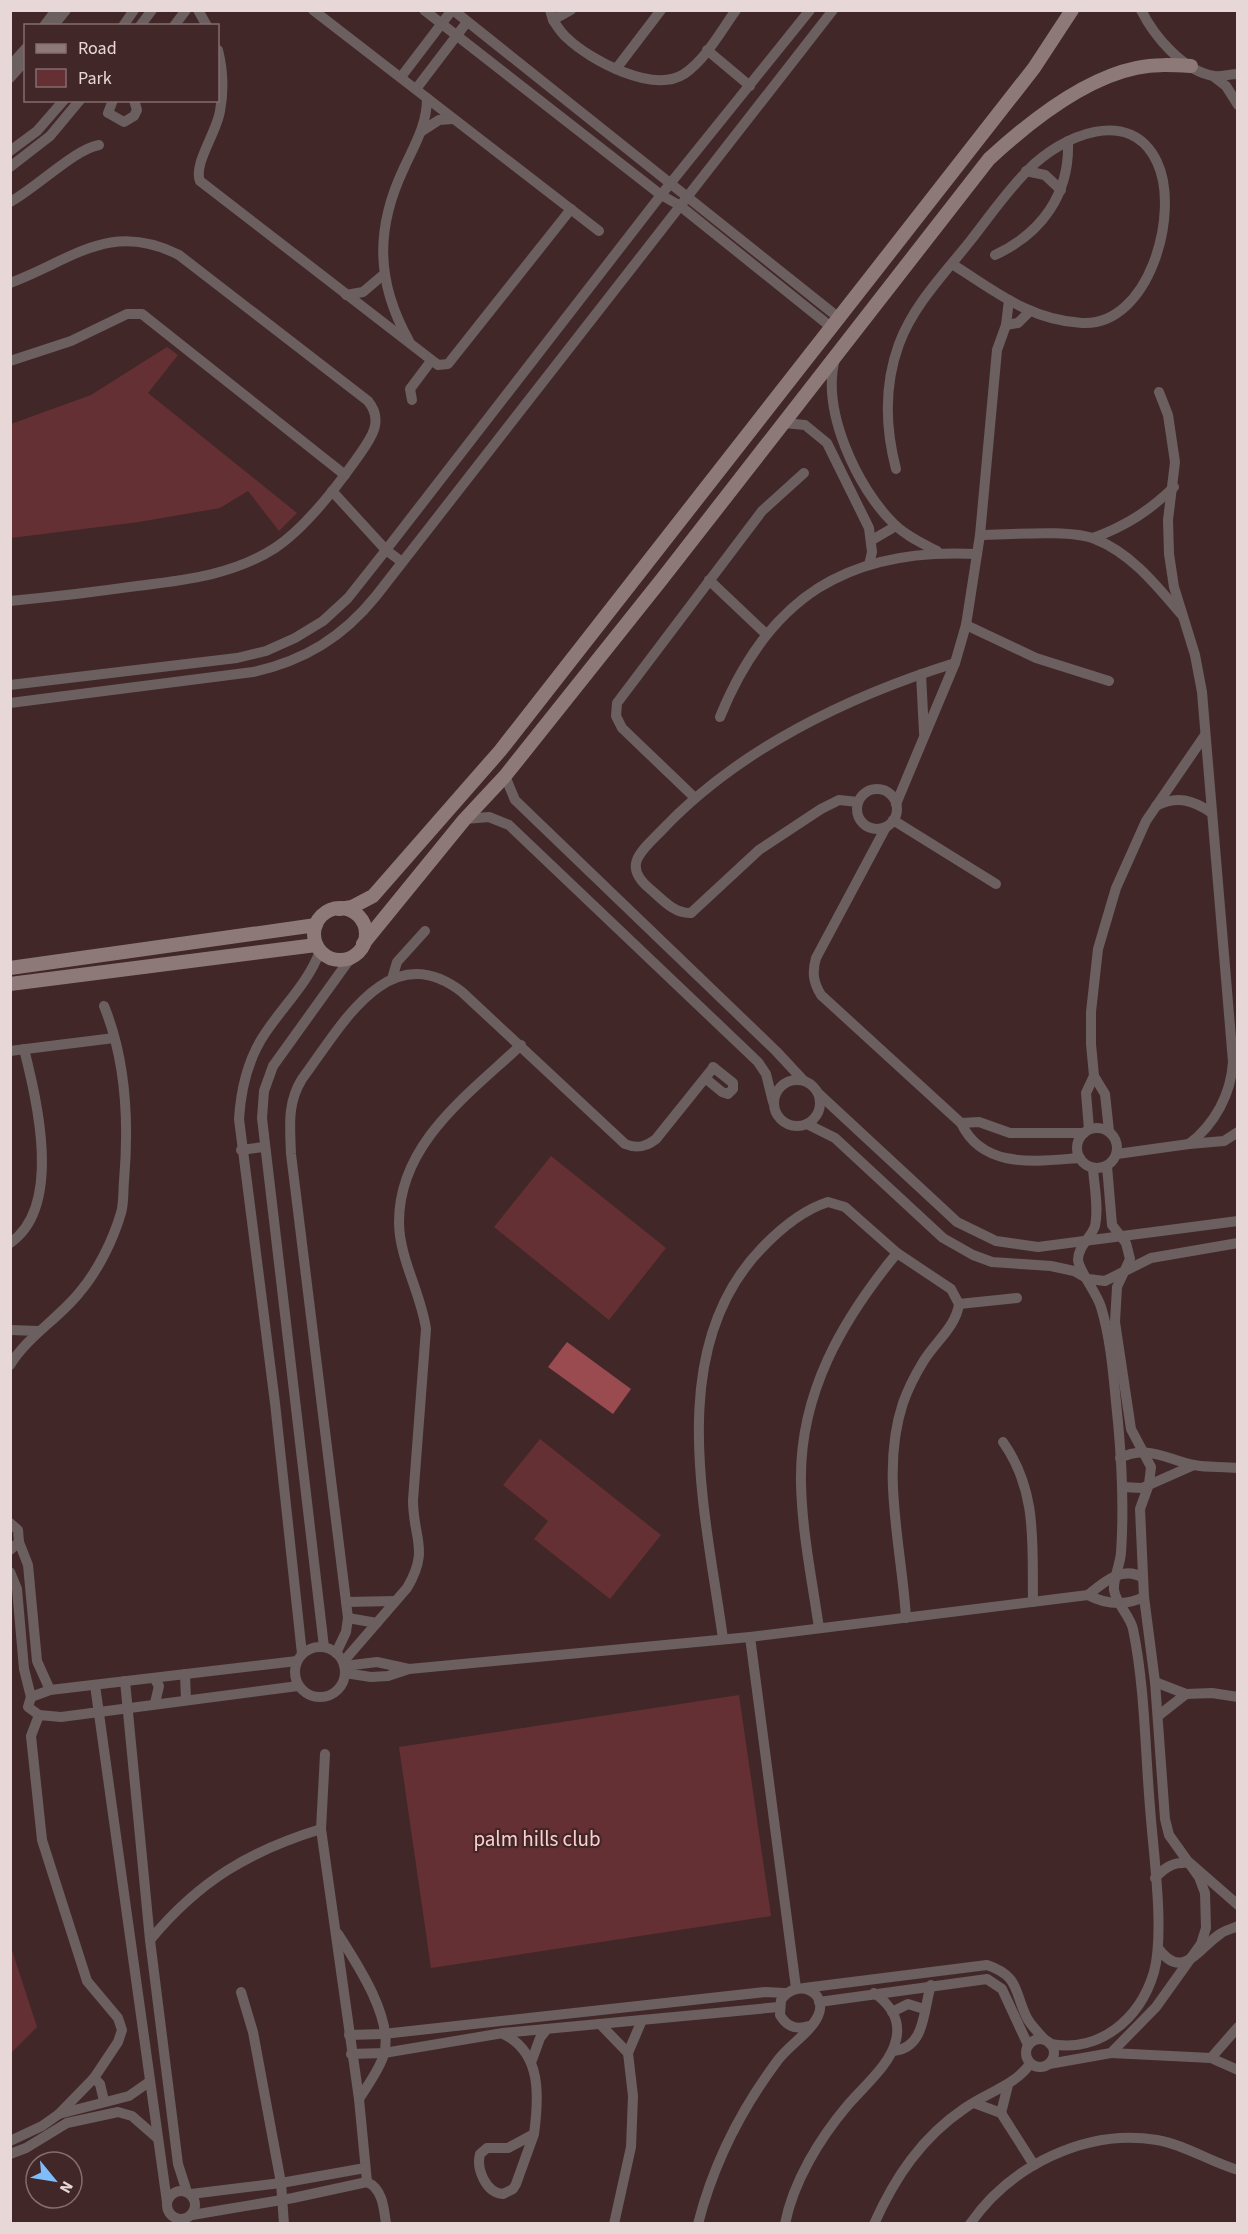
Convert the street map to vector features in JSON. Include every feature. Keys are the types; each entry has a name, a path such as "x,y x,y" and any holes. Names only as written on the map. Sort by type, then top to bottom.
{"street":[{"path":"52,20 66,10"},
{"path":"142,24 152,10"},
{"path":"176,24 186,10"},
{"path":"198,10 206,24"},
{"path":"313,10 598,231"},
{"path":"424,10 661,195 683,201"},
{"path":"401,77 452,10 670,186 683,201 835,322"},
{"path":"572,10 552,15 567,38 616,69 636,77 671,79 693,67 736,10"},
{"path":"616,69 661,10"},
{"path":"10,685 237,658 266,651 295,638 323,621 348,598 661,195 810,10"},
{"path":"10,703 238,675 288,663 322,646 351,624 402,562 833,10"},
{"path":"705,1078 657,1139 642,1147 633,1147 625,1144 462,992 446,981 414,974 392,979 372,990 354,1010 293,1094 289,1112 297,1212 348,1618 341,1685 330,1695 312,1696 298,1686 295,1675 300,1658 275,1401 241,1150 240,1100 249,1064 267,1031 306,980 318,948 316,925 325,913 352,907 374,896 500,751 1034,68 1072,10"},
{"path":"1141,10 1157,35 1191,66 1213,76 1226,86 1238,105"},
{"path":"124,24 134,11"},
{"path":"416,89 467,22"},
{"path":"706,50 750,86"},
{"path":"10,66 24,54"},
{"path":"10,78 24,54"},
{"path":"219,59 223,96 216,128 198,163 200,181 438,365 448,364 571,209"},
{"path":"1143,1578 1130,1573 1117,1575 1088,1595 723,1640 409,1669 388,1676 371,1677 342,1663 324,1647 263,1148 264,1091 273,1066 352,956 465,819 505,776 989,159 1018,133 1050,110 1108,77 1135,68 1163,64 1191,66"},
{"path":"1213,76 1238,74"},
{"path":"412,346 394,312 383,275 383,242 399,177 422,131 427,98"},
{"path":"10,151 37,131 63,102 71,112"},
{"path":"10,166 50,136 78,102"},
{"path":"113,102 108,113 124,122 134,116 136,110 134,102"},
{"path":"422,131 439,120 453,119"},
{"path":"896,469 890,448 887,406 893,364 903,334 918,306 1026,171 1046,154 1068,141 1098,130 1117,129 1134,136 1149,148 1158,164 1164,193 1160,248 1151,272 1137,293 1120,311 1103,320 1084,324 1052,320 1029,312 952,264"},
{"path":"995,255 1028,236 1042,223 1061,190 1067,171 1068,141"},
{"path":"10,202 40,183 79,152 99,145"},
{"path":"1026,171 1046,175 1061,190"},
{"path":"10,283 82,249 105,242 138,241 159,246 179,255 372,407 376,429 332,491 278,546 237,568 191,579 10,601"},
{"path":"346,295 363,292 383,275"},
{"path":"1009,300 1006,325 997,350 980,535 966,625 955,663 896,804 890,824 816,958 813,977 821,995 961,1123 980,1145 1006,1159 1026,1162 1080,1158"},
{"path":"1006,325 1018,323 1029,312"},
{"path":"10,361 70,341 127,314 142,314 345,475"},
{"path":"836,356 830,388 835,420 851,458 874,500 896,526 940,552"},
{"path":"412,400 410,389 431,361"},
{"path":"1159,392 1173,438 1174,487 1168,520 1168,554 1174,587 1185,619 1202,692 1233,1062 1238,1084"},
{"path":"815,431 835,420"},
{"path":"784,423 805,425 815,431 831,450 869,528 872,540 869,565"},
{"path":"831,450 845,444"},
{"path":"734,450 752,464"},
{"path":"838,464 851,458"},
{"path":"694,796 622,728 616,716 616,709 621,697 775,497 804,473"},
{"path":"1094,538 1133,521 1151,509 1174,487"},
{"path":"332,491 386,550 402,562"},
{"path":"872,540 896,526"},
{"path":"980,535 1056,534 1094,538 1135,564 1185,619"},
{"path":"720,717 740,674 766,634 801,598 837,577 892,558 940,552 977,554"},
{"path":"709,580 766,634"},
{"path":"966,625 1036,658 1109,681"},
{"path":"858,802 839,800 821,808 759,850 698,909 683,914 638,878 635,862 638,855 694,796 800,728 862,697 955,663"},
{"path":"921,674 924,737"},
{"path":"1107,1166 1093,1168 1080,1158 1077,1145 1086,1131 1086,1093 1094,1076 1091,1012 1098,949 1120,879 1141,831 1205,735"},
{"path":"505,776 508,790 524,809 803,1080 815,1088 949,1215 976,1233 1017,1246 1038,1246 1238,1221"},
{"path":"896,804 886,792 875,789 865,794 858,802 857,813 866,826 876,829 890,824 996,885"},
{"path":"1156,806 1165,801 1184,799 1212,813"},
{"path":"509,825 524,809"},
{"path":"465,819 489,817 509,825 758,1062 772,1087 777,1114 787,1124 794,1126 807,1124 835,1138 929,1226 957,1247 992,1262 1063,1268 1088,1279 1105,1281 1151,1258 1238,1243"},
{"path":"339,909 353,912 363,923 363,944"},
{"path":"10,968 316,925"},
{"path":"392,979 397,962 425,931"},
{"path":"636,946 651,931"},
{"path":"10,984 318,948 332,959 352,956"},
{"path":"10,1365 38,1331 60,1314 91,1277 122,1212 127,1135 125,1099 114,1038 104,1006"},
{"path":"10,1051 114,1038"},
{"path":"342,1663 414,1576 421,1549 414,1523 412,1500 426,1329 424,1311 405,1253 399,1223 403,1190 419,1150 431,1133 520,1045"},
{"path":"10,1243 29,1224 38,1207 40,1190 38,1117 24,1049"},
{"path":"1189,1144 1203,1132 1226,1098 1233,1062"},
{"path":"1094,1076 1105,1094 1109,1131 1117,1144 1117,1154 1107,1166 1112,1225 1129,1250 1128,1267 1123,1274 1114,1302 1115,1322 1131,1429 1151,1467 1149,1484 1140,1509 1144,1597 1155,1682 1165,1819 1169,1835 1190,1863 1205,1893 1207,1911 1204,1936 1193,1960"},
{"path":"774,1102 783,1084 796,1079 803,1080"},
{"path":"807,1124 820,1108 819,1094"},
{"path":"961,1123 979,1122 1010,1133 1086,1131 1099,1128 1109,1131"},
{"path":"1117,1154 1224,1141 1238,1132"},
{"path":"241,1150 263,1148"},
{"path":"1028,2045 1036,2040 1080,2046 1094,2043 1114,2031 1131,2014 1145,1994 1154,1972 1158,1948 1155,1878 1139,1676 1133,1630 1128,1614 1114,1588 1121,1551 1122,1487 1106,1324 1098,1298 1078,1260 1079,1253 1088,1240 1096,1221 1093,1168"},
{"path":"1094,1193 1108,1192"},
{"path":"723,1640 705,1507 699,1432 704,1358 714,1324 729,1292 748,1263 775,1235 823,1204 834,1202 845,1207 897,1253 951,1289 959,1304 953,1321 922,1362 908,1391 895,1434 894,1489 906,1618"},
{"path":"819,1628 801,1482 807,1418 812,1399 833,1347 870,1285 897,1253"},
{"path":"959,1304 1017,1298"},
{"path":"10,1330 38,1331"},
{"path":"1003,1442 1023,1477 1029,1497 1033,1602"},
{"path":"1120,1458 1144,1451 1178,1458 1194,1465 1238,1468"},
{"path":"1122,1487 1142,1488 1194,1465"},
{"path":"11,1522 18,1530 15,1546 28,1565 37,1661 50,1690"},
{"path":"10,1572 17,1589 24,1669 31,1697 28,1707 39,1716 61,1717 298,1686"},
{"path":"1088,1595 1109,1604 1121,1604 1144,1597"},
{"path":"346,1602 395,1601"},
{"path":"348,1618 377,1623"},
{"path":"750,1637 800,1988"},
{"path":"31,1697 50,1690 300,1658 309,1650 324,1647"},
{"path":"184,1674 186,1700"},
{"path":"154,1678 159,1686 155,1703"},
{"path":"125,1682 150,1940 178,2164 189,2193 196,2204 188,2219"},
{"path":"1155,1682 1186,1694 1212,1693 1238,1697"},
{"path":"95,1685 168,2213"},
{"path":"1158,1716 1186,1694"},
{"path":"10,2141 42,2126 59,2114 94,2078 118,2042 121,2024 87,1982 42,1840 31,1736 39,1716"},
{"path":"325,1754 321,1828 359,2099 367,2182"},
{"path":"150,1940 175,1910 207,1882 238,1862 280,1841 321,1828"},
{"path":"1155,1878 1164,1868 1176,1862 1190,1863 1238,1905"},
{"path":"1111,2053 1142,2024 1193,1960 1221,1932 1238,1926"},
{"path":"336,1931 377,2003 383,2034 384,2053 359,2099"},
{"path":"1158,1948 1169,1960 1185,1962 1193,1960"},
{"path":"349,2035 383,2034 765,1992 785,1994 800,1988 987,1965 999,1969 1015,1984 1027,2018 1048,2042 1054,2053 1049,2064"},
{"path":"819,2002 978,1978 995,1982 1002,1989 1028,2045 1026,2053 1030,2064 1038,2067 1111,2053 1211,2058 1238,2070"},
{"path":"893,2051 909,2047 915,2041 921,2027 931,1985"},
{"path":"698,2223 720,2161 758,2086 785,2050 799,2039 818,2016 819,2002 816,1995 800,1988"},
{"path":"241,1992 253,2032 281,2183 284,2223"},
{"path":"785,2223 801,2179 819,2144 893,2051 897,2037 897,2022 883,1999 874,1993"},
{"path":"785,1994 779,2007 784,2021 785,2050"},
{"path":"892,2012 908,2004 924,2009"},
{"path":"351,2054 384,2053 547,2029 779,2007"},
{"path":"614,2223 631,2147 633,2096 628,2052 642,2020"},
{"path":"784,2021 796,2028 809,2026"},
{"path":"600,2024 628,2052"},
{"path":"1211,2058 1238,2027"},
{"path":"534,2134 508,2148 487,2148 480,2154 479,2166 488,2186 498,2194 508,2193 513,2189 534,2134 537,2109 532,2060 535,2049 547,2029"},
{"path":"503,2034 520,2044 532,2060"},
{"path":"874,2223 897,2175 941,2126 974,2103 1008,2085 1030,2064"},
{"path":"94,2078 100,2084 104,2101"},
{"path":"59,2114 129,2096 149,2082"},
{"path":"1001,2113 1008,2085"},
{"path":"974,2103 1001,2113 1034,2165"},
{"path":"10,2154 26,2148 67,2123 118,2112 132,2116 156,2137"},
{"path":"970,2223 990,2200 1034,2165 1080,2145 1099,2140 1138,2138 1194,2150 1238,2170"},
{"path":"508,2148 524,2164"},
{"path":"168,2213 175,2192 189,2193 281,2183 365,2168"},
{"path":"168,2213 178,2219 188,2219 367,2182 373,2184 379,2193 386,2223"}],"green space":[{"path":"167,347 178,355 148,393 297,513 279,531 248,491 220,508 139,522 11,538 11,424 91,395"},
{"path":"551,1156 666,1248 609,1320 494,1227"},
{"path":"540,1439 661,1535 610,1599 534,1539 548,1521 503,1485"},
{"name":"palm hills club","path":"739,1695 771,1916 431,1968 399,1747"},
{"path":"10,1944 37,2027 12,2052 10,2051"}],"shaded area":[{"path":"567,1342 631,1389 613,1414 548,1367"}]}
